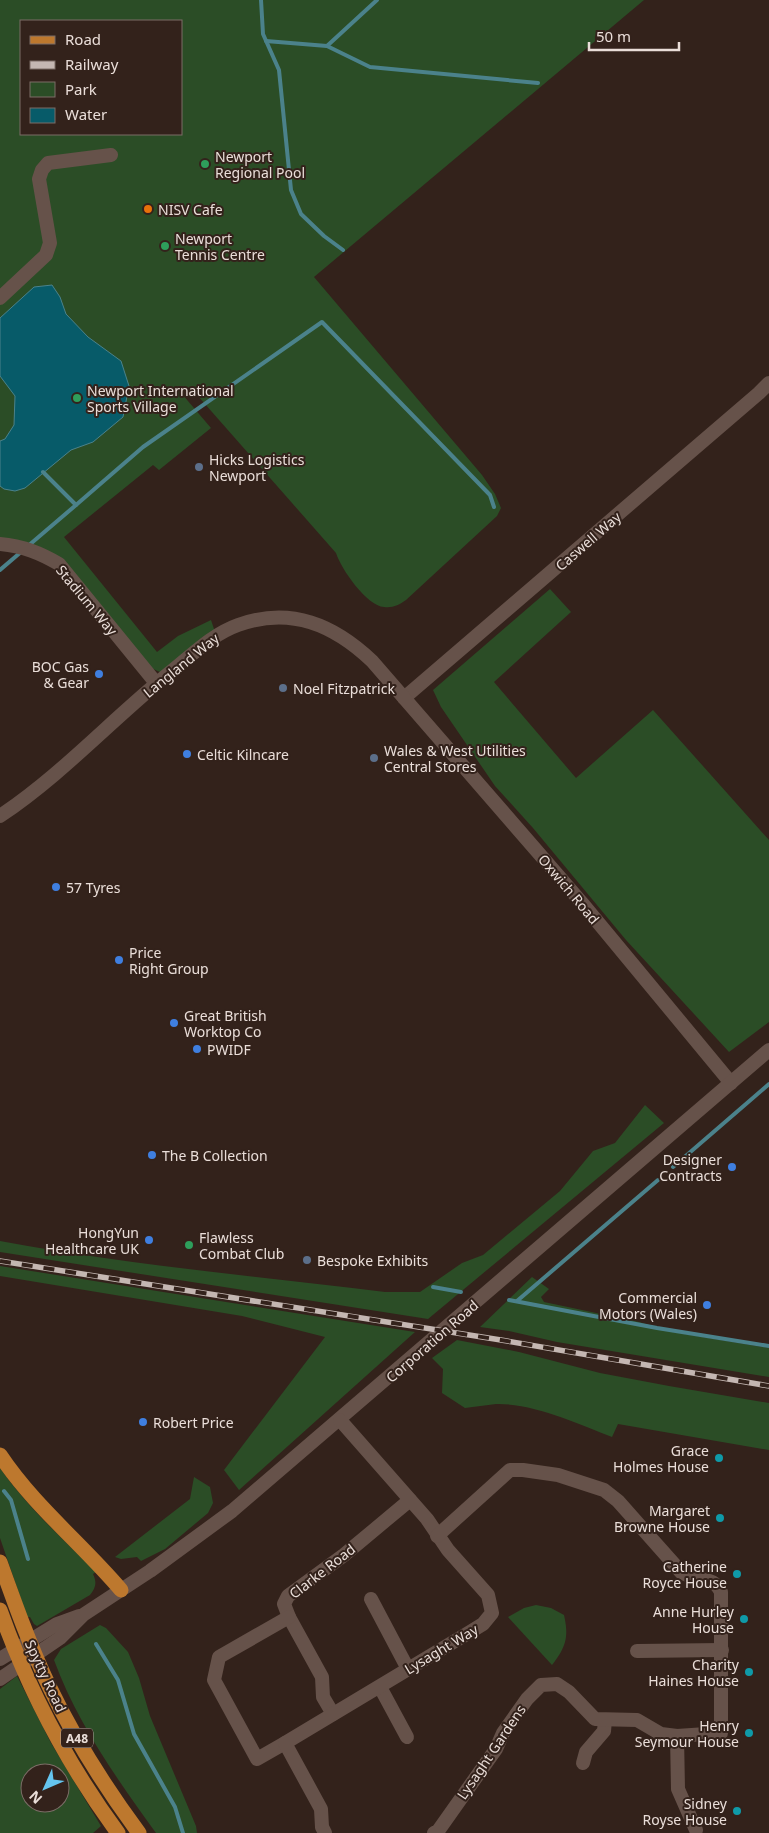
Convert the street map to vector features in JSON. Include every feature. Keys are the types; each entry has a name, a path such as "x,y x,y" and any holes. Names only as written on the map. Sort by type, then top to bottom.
{"main road":[{"path":"0,1455 46,1512 121,1590"},
{"name":"Spytty Road","path":"0,1562 29,1640 49,1686 95,1770 139,1833"},
{"name":"Spytty Road","path":"0,1610 21,1664 49,1722 112,1831"},
{"name":"A48","path":"112,1831 127,1817"}],"street":[{"path":"0,298 46,256 50,243 39,179 42,170 48,163 111,154"},
{"name":"Caswell Way","path":"404,698 760,393 769,382"},
{"name":"Stadium Way","path":"0,544 18,546 42,554 59,564 156,683"},
{"name":"Langland Way","path":"0,816 46,781 156,683 217,634 238,625 256,620 280,617 319,624 338,633 355,645 372,661 404,698"},
{"name":"Oxwich Road","path":"404,698 582,903 731,1083"},
{"name":"Corporation Road","path":"0,1659 57,1624 82,1615 197,1538 232,1511 769,1050"},
{"name":"Lysaght Way","path":"289,1617 219,1657 214,1680 257,1759 483,1624 492,1613 488,1595 437,1536 427,1519 340,1420"},
{"path":"437,1536 510,1470 558,1475 604,1490 618,1502 681,1572 693,1578 707,1579 716,1584 721,1592 722,1732 677,1736 661,1734 638,1720 605,1720 604,1732 586,1752 583,1763"},
{"name":"Clarke Road","path":"333,1714 323,1697 322,1676 289,1617 284,1604 288,1596 344,1555 410,1500"},
{"path":"371,1599 408,1669"},
{"name":"Corporation Road","path":"0,1679 60,1638 82,1615"},
{"path":"637,1651 722,1650"},
{"name":"Lysaght Gardens","path":"437,1832 496,1749 503,1733 527,1700 542,1685 557,1684 569,1692 594,1720 605,1720"},
{"path":"380,1687 408,1737"},
{"path":"677,1736 678,1789 696,1830"},
{"path":"285,1742 321,1809 320,1831"}],"green space":[{"path":"0,0 644,0 314,277 482,475 495,494 501,508 497,516 406,600 396,606 384,607 377,605 356,586 343,568 336,553 190,387 182,394 211,428 159,470 153,465 64,537 157,652 178,636 211,620 215,632 162,673 149,667 59,557 0,539"},
{"path":"550,589 571,612 494,682 576,778 653,710 769,840 769,1022 729,1052 626,940 533,828 495,786 441,707 433,690"},
{"path":"645,1105 664,1123 428,1319 0,1252 0,1241 192,1270 385,1292 420,1292 462,1263 483,1255 560,1191 593,1151 615,1143"},
{"path":"0,1266 415,1332 239,1490 224,1470 325,1337 242,1316 0,1276"},
{"path":"532,1277 549,1289 541,1297 544,1302 639,1322 673,1332 769,1348 769,1377 557,1342 509,1331 480,1327"},
{"path":"457,1340 519,1352 600,1373 769,1403 769,1450 618,1424 612,1437 556,1415 525,1407 496,1404 465,1408 442,1393 443,1369 432,1358"},
{"path":"0,1468 33,1509 96,1572 93,1574 95,1587 90,1595 37,1626 30,1617 27,1617 0,1538"},
{"path":"194,1477 210,1487 213,1503 208,1513 165,1549 141,1561 137,1557 121,1559 115,1557 190,1499"},
{"path":"536,1605 551,1608 564,1615 565,1641 552,1665 508,1617 524,1608"},
{"path":"100,1625 106,1628 128,1652 139,1678 150,1716 196,1826 197,1833 156,1833 99,1750 63,1683 54,1660 61,1649"},
{"path":"17,1676 63,1763 20,1763 20,1813 70,1813 70,1775 101,1826 93,1833 0,1833 0,1689"}],"water":[{"path":"52,285 60,297 66,314 88,337 121,361 129,386 123,417 93,442 71,450 25,488 15,491 4,489 0,486 0,441 5,439 14,425 15,396 0,376 0,318 34,287"}],"waterway":[{"path":"261,0 263,34 279,70 291,190 301,214 324,236 343,250"},
{"path":"266,41 327,46 377,0"},
{"path":"327,46 370,67 538,83"},
{"path":"43,472 76,505 143,447 322,322 490,495 494,507"},
{"path":"28,546 76,505"},
{"path":"0,570 21,552"},
{"path":"673,1167 769,1084"},
{"path":"517,1301 658,1180"},
{"path":"433,1287 461,1292"},
{"path":"509,1300 657,1328 769,1346"},
{"path":"4,1491 11,1500 28,1559"},
{"path":"96,1644 118,1680 134,1734 175,1807 183,1833"}],"railway":[{"path":"0,1261 501,1340 769,1386"}],"place":[{"name":"Newport Regional Pool","path":"205,164"},
{"name":"NISV Cafe","path":"148,209"},
{"name":"Newport Tennis Centre","path":"165,246"},
{"name":"Newport International Sports Village","path":"77,398"},
{"name":"Hicks Logistics Newport","path":"199,467"},
{"name":"BOC Gas & Gear","path":"99,674"},
{"name":"Noel Fitzpatrick","path":"283,688"},
{"name":"Celtic Kilncare","path":"187,754"},
{"name":"Wales & West Utilities Central Stores","path":"374,758"},
{"name":"57 Tyres","path":"56,887"},
{"name":"Price Right Group","path":"119,960"},
{"name":"Great British Worktop Co","path":"174,1023"},
{"name":"PWIDF","path":"197,1049"},
{"name":"The B Collection","path":"152,1155"},
{"name":"Designer Contracts","path":"732,1167"},
{"name":"HongYun Healthcare UK","path":"149,1240"},
{"name":"Flawless Combat Club","path":"189,1245"},
{"name":"Bespoke Exhibits","path":"307,1260"},
{"name":"Commercial Motors (Wales)","path":"707,1305"},
{"name":"Robert Price","path":"143,1422"},
{"name":"Grace Holmes House","path":"719,1458"},
{"name":"Margaret Browne House","path":"720,1518"},
{"name":"Catherine Royce House","path":"737,1574"},
{"name":"Anne Hurley House","path":"744,1619"},
{"name":"Charity Haines House","path":"749,1672"},
{"name":"Henry Seymour House","path":"749,1733"},
{"name":"Sidney Royse House","path":"737,1811"}]}
